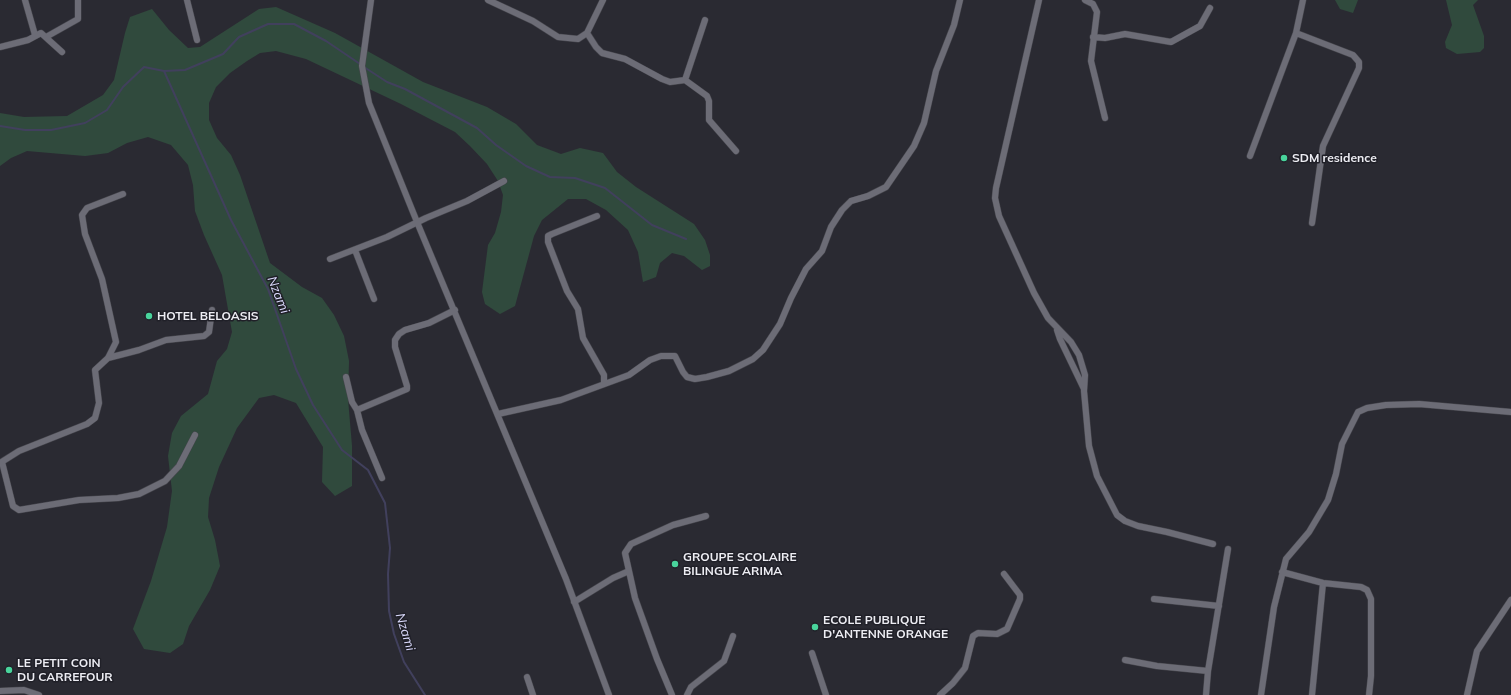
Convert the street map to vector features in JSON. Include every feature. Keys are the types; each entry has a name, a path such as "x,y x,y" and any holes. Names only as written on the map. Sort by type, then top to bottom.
{"street":[{"path":"25,0 35,35"},
{"path":"46,37 78,19 78,0"},
{"path":"187,0 197,40"},
{"path":"371,0 362,66 366,91 417,222 498,414 574,602 609,695"},
{"path":"488,0 533,21 558,37 578,38 593,43"},
{"path":"578,38 587,33 603,0"},
{"path":"498,414 561,400 629,375 650,360 671,355 675,356 687,377 695,379 729,371 753,359 763,350 780,324 806,269 822,250 831,227 842,210 851,201 868,196 886,187 914,146 924,123 936,71 954,25 960,0"},
{"path":"1038,0 996,188 995,198 999,216 1034,293 1057,328 1071,342 1079,355 1085,375 1084,391 1089,446 1097,476 1117,515 1125,521 1138,526 1214,544"},
{"path":"1085,0 1093,4 1097,12 1091,61 1104,118"},
{"path":"1250,156 1296,33 1303,0"},
{"path":"1093,37 1105,38 1125,34 1171,42 1200,26 1210,8"},
{"path":"685,80 705,20"},
{"path":"0,48 28,40 41,33 62,52"},
{"path":"587,33 602,53 625,58 670,82 685,80 707,96 710,102 709,120 736,151"},
{"path":"1296,33 1353,55 1358,62 1359,68 1323,146 1312,223"},
{"path":"330,259 355,250 467,201 504,181"},
{"path":"123,194 87,208 82,215 85,234 102,279 116,342 108,358 95,370 99,403 95,418 87,424 19,452 1,462 13,506 20,510 79,500 118,498 139,494 165,481 179,466 195,435"},
{"path":"597,216 548,236 548,242 567,291 578,309 583,338 604,375 604,383"},
{"path":"355,250 374,299"},
{"path":"108,358 140,350 173,338 204,336 209,332 212,310"},
{"path":"357,410 407,389 395,346 395,340 399,334 429,323 455,310"},
{"path":"1057,328 1060,339 1084,391"},
{"path":"346,376 352,402 357,410 362,430 382,478"},
{"path":"1261,695 1274,607 1286,559 1310,532 1328,500 1336,474 1342,444 1358,412 1367,408 1386,405 1413,404 1511,412"},
{"path":"672,695 635,598 625,553 631,544 673,525 706,516"},
{"path":"1206,695 1208,671 1228,549"},
{"path":"574,602 613,578 629,571"},
{"path":"1282,572 1323,584 1367,590 1372,599 1371,676 1369,695"},
{"path":"940,695 953,683 965,668 973,636 978,633 997,634 1007,629 1020,599 1020,595 1004,574"},
{"path":"1312,695 1323,584"},
{"path":"1154,599 1219,606"},
{"path":"1467,695 1472,666 1477,651 1511,600"},
{"path":"687,695 691,687 724,661 733,636"},
{"path":"812,653 826,695"},
{"path":"1125,660 1157,666 1208,671"},
{"path":"528,677 533,695"},
{"path":"0,691 24,690 39,695"}],"green space":[{"path":"1335,0 1358,0 1353,13 1340,9"},
{"path":"1446,0 1478,0 1473,5 1484,36 1484,48 1480,52 1457,54 1446,48 1445,42 1452,25"},
{"path":"276,7 335,33 423,82 487,107 516,124 537,145 561,154 580,148 603,153 617,172 636,187 694,224 705,240 710,255 710,266 702,270 684,256 672,253 660,263 656,277 643,282 638,252 628,230 606,210 586,199 568,199 542,220 534,236 515,306 500,314 485,304 482,292 488,245 495,233 501,212 503,195 498,181 487,164 470,146 455,132 401,104 306,59 276,51 260,53 247,61 230,73 216,87 209,103 209,120 217,138 231,155 240,175 270,263 302,287 322,298 334,315 344,336 349,361 348,399 352,446 352,486 335,496 322,482 323,447 296,403 274,395 259,398 237,428 219,467 209,498 208,517 215,540 220,566 210,590 189,626 183,644 170,653 144,649 133,629 151,581 167,527 172,491 168,456 172,433 181,416 208,394 217,361 227,349 232,332 222,275 195,211 193,185 188,165 171,145 148,137 127,143 108,153 85,156 27,151 11,158 0,166 0,113 24,117 67,116 103,95 114,80 130,17 152,9 169,30 188,48 200,47 259,9"}],"waterway":[{"path":"164,71 185,70 223,54 239,37 268,24 294,24 326,41 360,64"},
{"name":"Nzami","path":"0,126 25,130 51,130 85,123 107,110 123,87 144,67 164,71 231,220 268,289 296,369 313,405 342,450 368,470 385,503 390,548 388,574 389,611 394,634 404,662 425,695"},
{"path":"364,67 387,82 405,89 477,128 496,145 526,166 550,177 575,178 605,188 652,225 686,239"}],"place":[{"name":"SDM residence","path":"1284,158"},
{"name":"HOTEL BELOASIS","path":"149,316"},
{"name":"GROUPE SCOLAIRE BILINGUE ARIMA","path":"675,564"},
{"name":"ECOLE PUBLIQUE D'ANTENNE ORANGE","path":"815,627"},
{"name":"LE PETIT COIN DU CARREFOUR","path":"9,670"}]}
